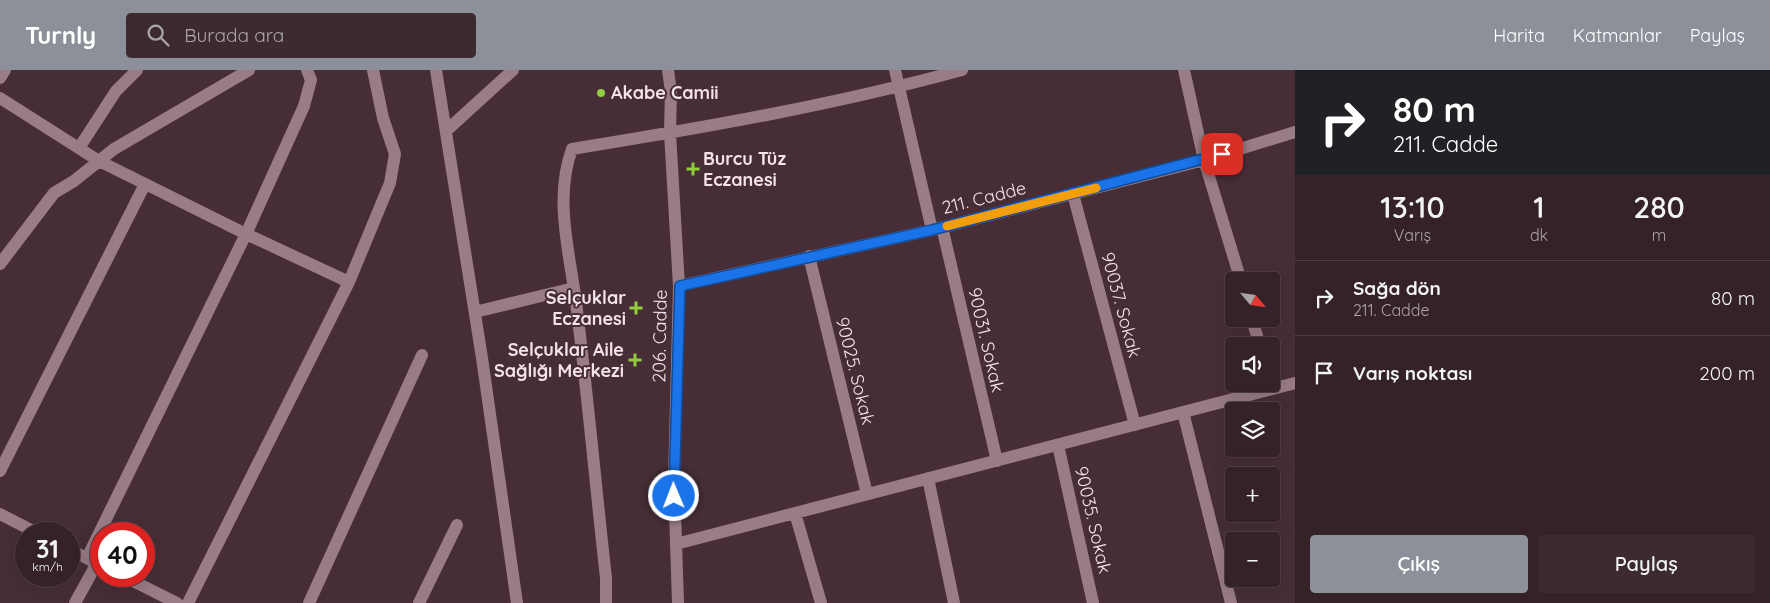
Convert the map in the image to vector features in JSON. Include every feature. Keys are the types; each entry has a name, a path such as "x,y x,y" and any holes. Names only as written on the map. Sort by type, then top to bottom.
{"street":[{"path":"0,78 5,70"},
{"path":"79,148 116,92 136,70"},
{"path":"0,264 54,193 114,149 249,70"},
{"path":"113,522 304,106 311,80 307,70"},
{"path":"188,603 349,282 390,183 395,154 383,118 373,70"},
{"path":"436,70 475,312 517,603"},
{"path":"446,131 513,70"},
{"name":"206. Cadde","path":"668,70 671,92 670,133 680,286 674,480 678,603"},
{"name":"90031. Sokak","path":"895,70 997,461"},
{"path":"606,603 606,578 574,288 564,225 566,164 572,149 670,133 898,87 962,70"},
{"path":"1184,70 1204,160 1238,272"},
{"path":"0,98 99,161 246,234 349,282"},
{"name":"211. Cadde","path":"680,286 937,229 1204,160 1295,132"},
{"path":"0,471 145,184"},
{"name":"90037. Sokak","path":"1073,194 1135,425"},
{"name":"90025. Sokak","path":"809,256 867,494"},
{"path":"475,312 574,288"},
{"path":"309,603 422,355"},
{"path":"1280,385 1295,384"},
{"path":"676,544 1135,425 1251,392"},
{"path":"1182,412 1231,603"},
{"name":"90035. Sokak","path":"1058,445 1093,603"},
{"path":"928,478 954,603"},
{"path":"795,513 821,603"},
{"path":"0,514 16,522"},
{"path":"419,603 457,525"},
{"path":"75,603 90,572"},
{"path":"146,587 177,603"}],"slow traffic":[{"path":"947,226 1096,188"}],"place":[{"name":"Akabe Camii","path":"601,93"},
{"name":"Burcu Tüz Eczanesi","path":"693,169"},
{"name":"Selçuklar Eczanesi","path":"636,308"},
{"name":"Selçuklar Aile Sağlığı Merkezi","path":"635,360"}],"route":[{"path":"674,496 680,286 932,230 1222,154"}]}
